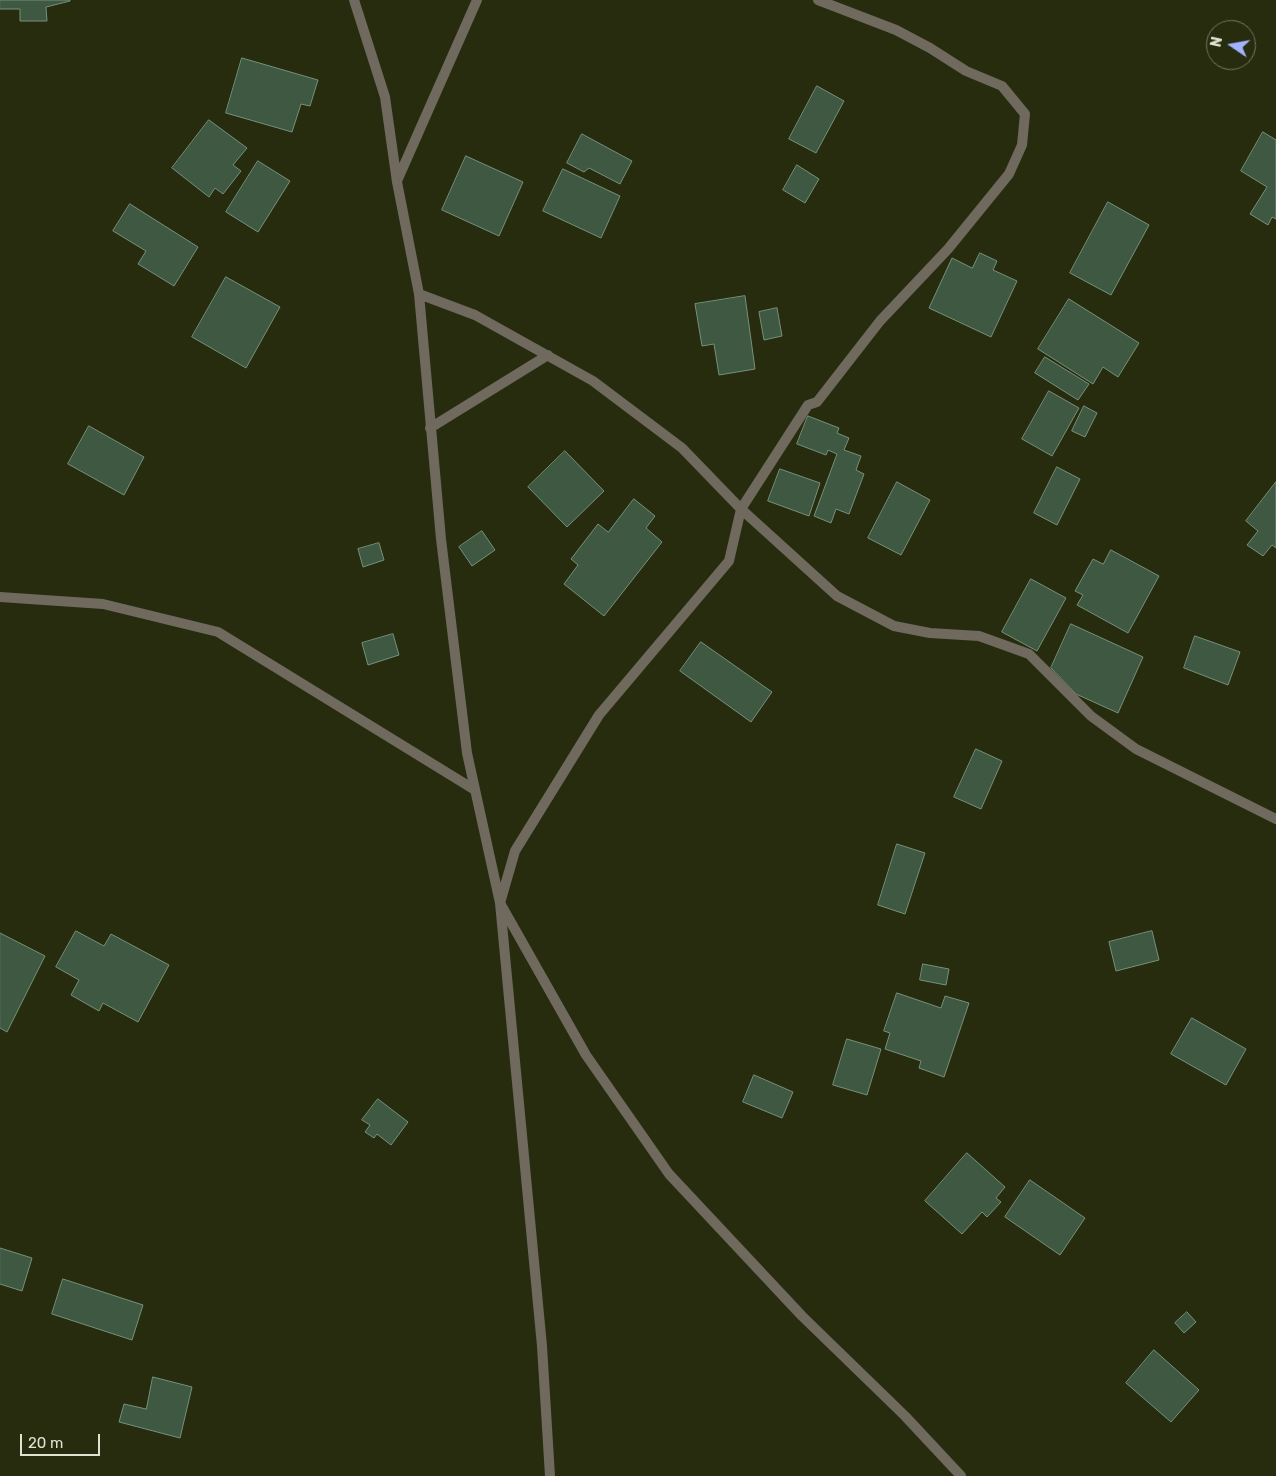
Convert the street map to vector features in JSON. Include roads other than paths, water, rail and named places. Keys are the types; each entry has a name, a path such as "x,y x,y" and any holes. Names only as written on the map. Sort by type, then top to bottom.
{"street":[{"path":"354,0 385,97 396,182 418,294 430,428 467,753 500,903 542,1346 550,1476"},
{"path":"396,182 477,0"},
{"path":"818,0 896,30 966,71 1002,86 1024,114 1022,145 1009,174 948,249 880,321 817,402 808,405 741,509 729,561 599,715 515,851 500,903 586,1055 669,1174 802,1316 905,1416 961,1476"},
{"path":"418,294 476,314 593,381 682,448 741,509 837,596 894,626 930,633 979,636 1029,654 1090,716 1136,749 1276,819"},
{"path":"430,428 548,355"},
{"path":"0,597 103,604 218,632 475,790"}]}
